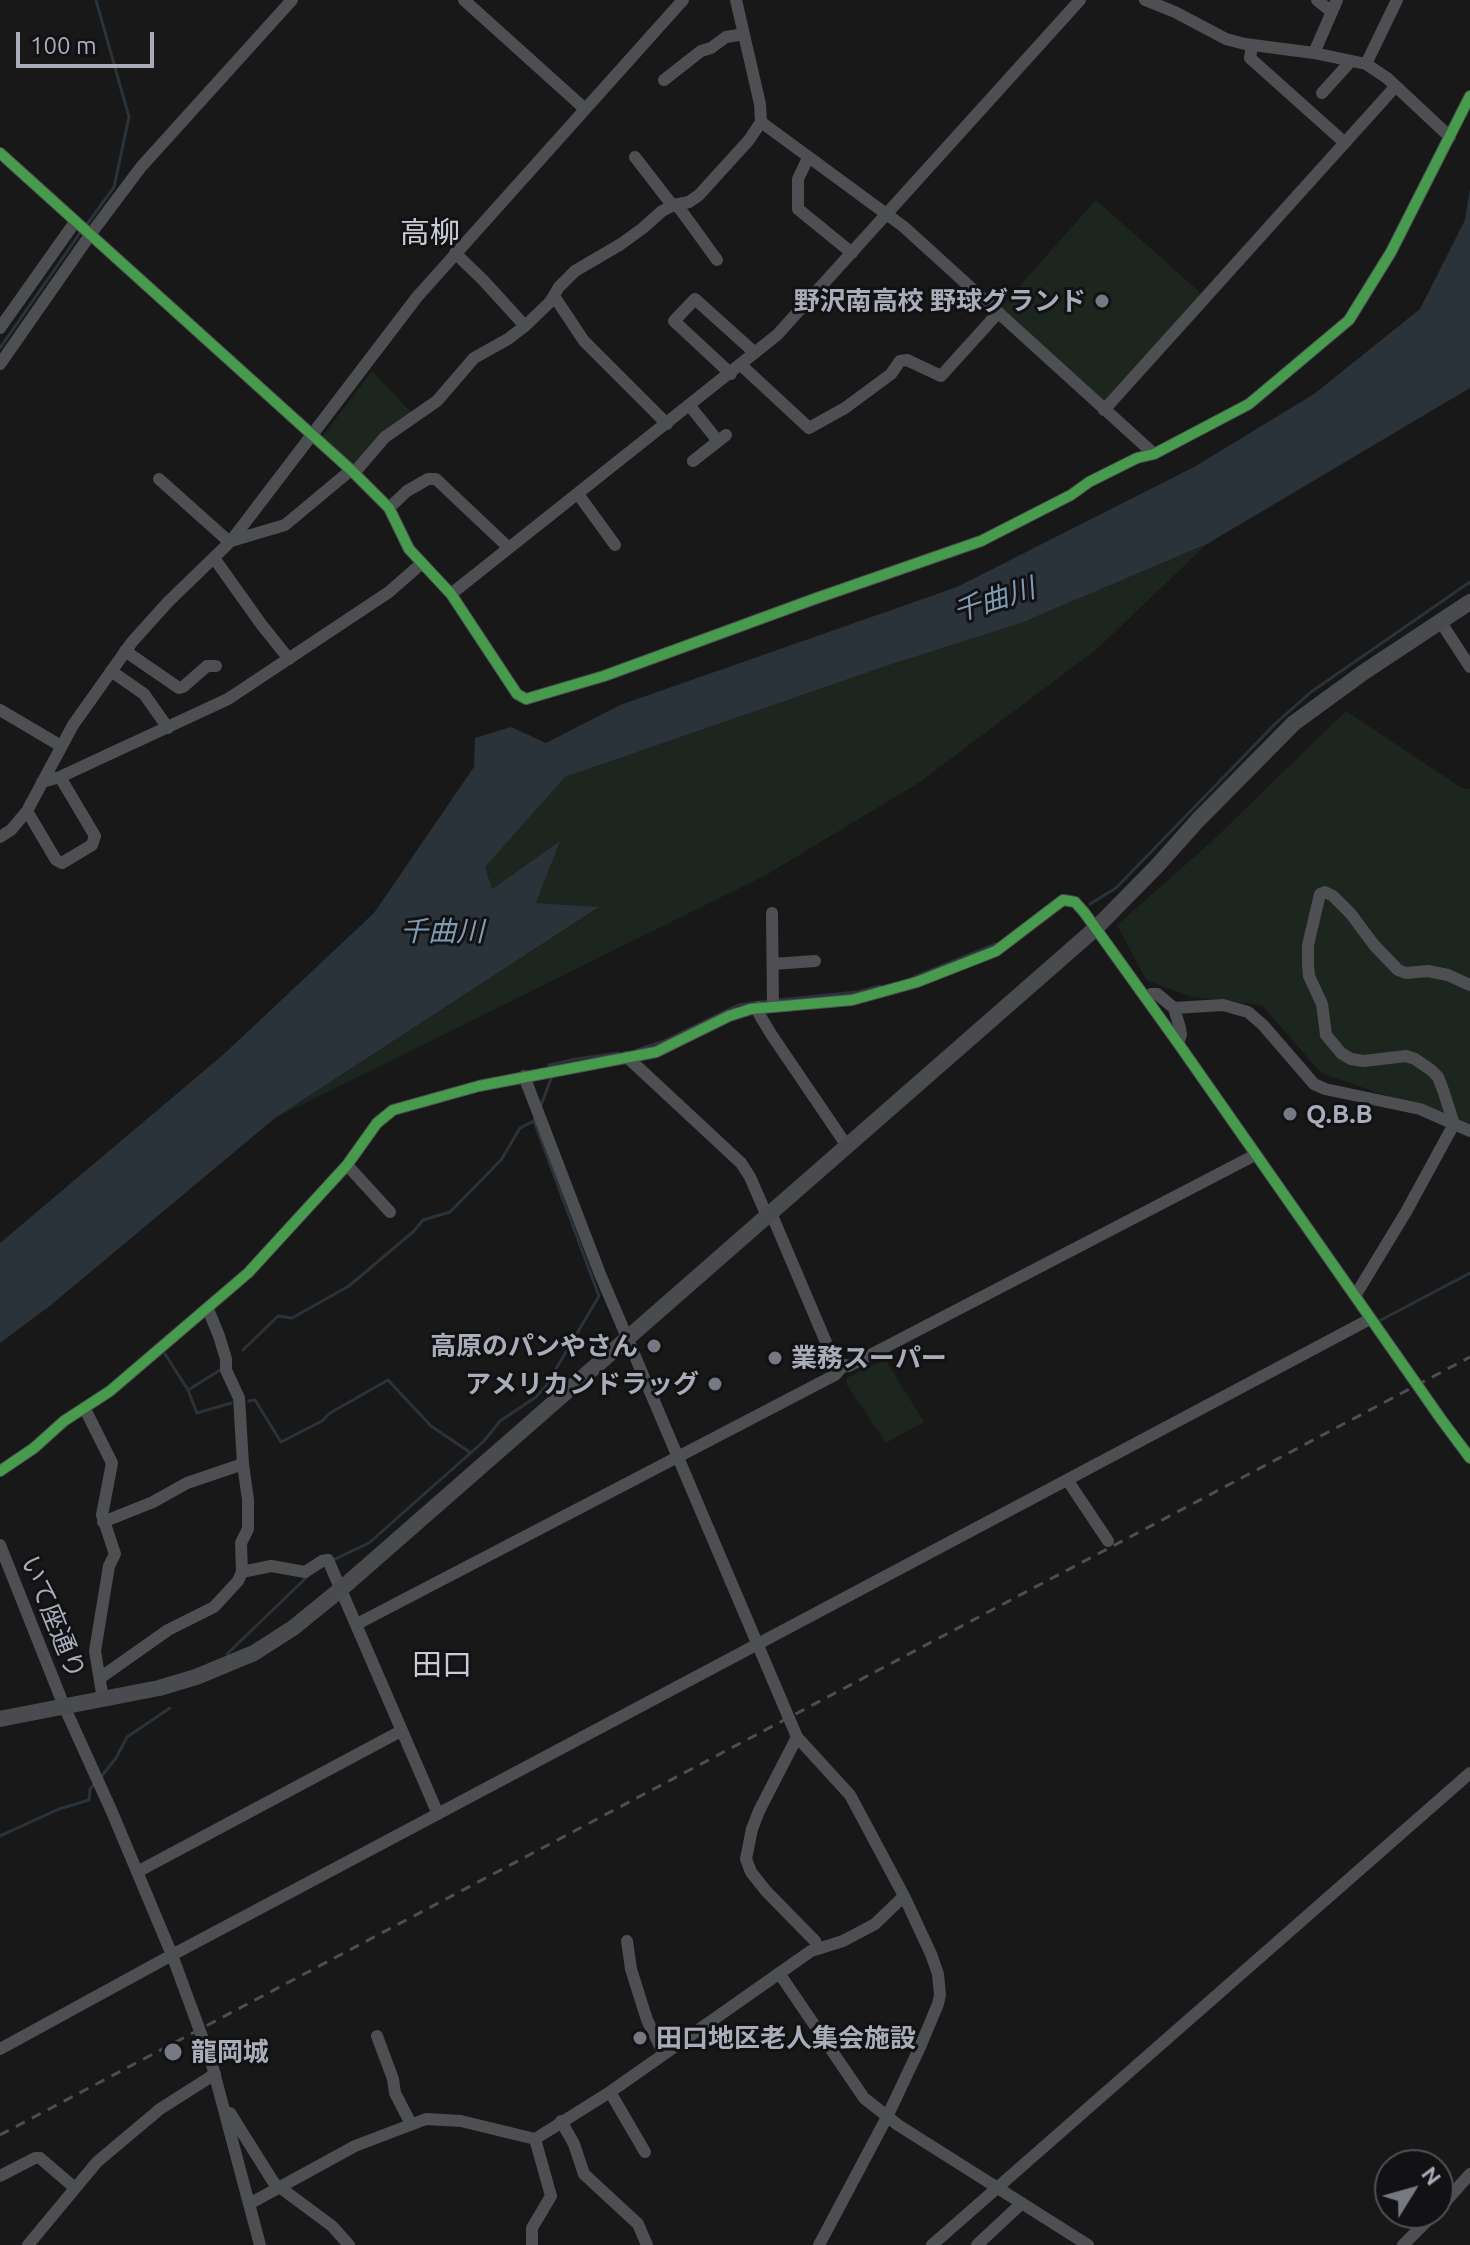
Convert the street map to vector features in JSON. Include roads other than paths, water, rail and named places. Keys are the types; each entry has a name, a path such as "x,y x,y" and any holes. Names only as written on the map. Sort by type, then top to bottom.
{"main road":[{"path":"0,1719 159,1688 235,1663 293,1628 1096,928 1294,723 1470,602"}],"street":[{"path":"0,328 83,229 292,0"},
{"path":"464,0 585,109"},
{"path":"0,837 11,830 27,811 73,725 125,651 156,614 231,541 417,297 683,0"},
{"path":"159,479 231,541 285,525 353,471 385,437 437,401 474,358 525,326 575,271 621,244 662,211 682,205 699,195 749,140 761,122 760,104 736,0"},
{"path":"451,594 777,335 1080,0"},
{"path":"1145,0 1226,39 1366,64 1377,70 1450,137"},
{"path":"1314,53 1334,6 1317,0"},
{"path":"1366,64 1397,0"},
{"path":"664,80 701,51 726,37 744,34"},
{"path":"1252,46 1250,58 1345,143"},
{"path":"1322,93 1351,61"},
{"path":"1104,410 1395,87"},
{"path":"0,153 353,471 389,508 409,549 451,594 517,694 526,699 604,676 981,541 1071,495 1089,482 1137,458 1154,454 1249,404 1349,320 1391,252 1470,96"},
{"path":"761,122 887,214 1154,454"},
{"path":"635,157 680,209 717,260"},
{"path":"808,158 798,179 798,209 852,253"},
{"path":"0,364 83,229"},
{"path":"455,253 525,326"},
{"path":"554,296 584,341 667,424"},
{"path":"755,353 695,299 674,321 809,428 845,408 891,374 897,363 904,360 941,376 998,313"},
{"path":"689,405 722,438 693,461"},
{"path":"389,508 407,491 428,479 436,479 509,548"},
{"path":"578,494 615,545"},
{"path":"214,558 289,659"},
{"path":"42,782 60,777 228,699 398,586 422,563"},
{"path":"1440,621 1470,667"},
{"path":"125,651 179,688 207,666 216,666"},
{"path":"111,671 144,694 168,728"},
{"path":"0,710 61,746"},
{"path":"27,811 56,860 62,863 92,845 95,836 60,777"},
{"path":"1355,1296 1454,1124 1443,1090 1431,1070 1406,1056 1364,1061 1351,1059 1341,1053 1326,1035 1322,1004 1309,976 1308,964 1308,945 1318,899 1325,892 1333,896 1398,970 1448,975 1470,985"},
{"path":"0,1471 134,1372 248,1273 347,1165 377,1123 393,1110 524,1076 656,1052 729,1016 759,1007 852,1000 917,982 996,951 1063,900 1080,906 1470,1458"},
{"path":"772,913 773,1007"},
{"path":"773,964 815,961"},
{"path":"1145,997 1157,994 1174,1008 1181,1035 1178,1043"},
{"path":"1174,1008 1223,1005 1248,1012 1314,1084 1420,1109 1470,1131"},
{"path":"759,1007 759,1014 771,1034 847,1146"},
{"path":"627,1057 741,1163 769,1214 831,1354 843,1366"},
{"path":"524,1076 589,1247 797,1737 850,1795 904,1896 935,1964 940,1995 925,2036 887,2117 819,2245"},
{"path":"357,1624 835,1375 843,1366 854,1364 1255,1155"},
{"path":"347,1165 390,1212"},
{"path":"100,1678 168,1630 214,1607 238,1581 242,1572 241,1543 248,1529 248,1500 239,1398 226,1370 226,1359 208,1309"},
{"path":"0,2049 757,1644 1069,1483 1370,1319"},
{"path":"85,1409 112,1463 103,1506 103,1522 115,1554 109,1566 95,1651 103,1699"},
{"path":"103,1522 153,1502 187,1483 243,1464"},
{"path":"1069,1483 1108,1541"},
{"name":"いて座通り","path":"2,1553 64,1706 172,1955 215,2074 249,2204 254,2243"},
{"path":"242,1572 271,1566 305,1572 322,1561 329,1562 438,1814"},
{"path":"137,1872 401,1731"},
{"path":"797,1737 759,1811 746,1859 751,1872 766,1891 815,1941 818,1948"},
{"path":"932,2245 1470,1773"},
{"path":"249,2204 355,2146 426,2119 461,2121 535,2139 610,2092 818,1948 859,1934 883,1917 904,1896"},
{"path":"627,1941 631,1969 647,2020 664,2054"},
{"path":"779,1973 859,2091 887,2117 1088,2245"},
{"path":"377,2036 395,2093 411,2124"},
{"path":"28,2245 97,2162 148,2118 215,2074"},
{"path":"610,2092 645,2152"},
{"path":"225,2112 232,2115 267,2175 332,2226 349,2245"},
{"path":"561,2121 574,2144 584,2174 638,2224 647,2245"},
{"path":"532,2245 532,2228 551,2196 535,2139"},
{"path":"0,2176 40,2158 75,2188"},
{"path":"1454,2192 1470,2174"},
{"path":"986,2243 1022,2203"},
{"path":"1403,2245 1419,2229"}],"water":[{"name":"千曲川","path":"1470,188 1470,388 1207,544 1021,623 889,665 565,777 485,867 492,889 560,841 536,903 599,907 275,1118 51,1305 0,1343 0,1243 224,1054 374,913 474,767 475,738 511,727 546,743 620,705 957,587 1194,467 1314,394 1420,309 1465,220"}],"waterway":[{"path":"85,227 114,187 129,117 96,0"},
{"path":"0,348 80,233"},
{"path":"1090,904 1116,888 1276,723 1311,692 1470,582"},
{"path":"914,977 996,944"},
{"path":"777,1000 857,992 880,986"},
{"path":"637,1050 664,1041 738,1005 767,1001"},
{"path":"550,1067 576,1059 618,1053"},
{"path":"540,1108 552,1076"},
{"path":"331,1561 369,1543 484,1441 500,1421 536,1397 546,1386 599,1296 534,1121 536,1116"},
{"path":"243,1350 278,1316 292,1318 349,1286 423,1220 450,1212 501,1160 520,1128 534,1121"},
{"path":"1381,1320 1470,1273"},
{"path":"165,1354 188,1390 222,1369"},
{"path":"249,1401 255,1400 281,1442 388,1380 431,1426 471,1453"},
{"path":"188,1390 197,1413 231,1403"},
{"path":"227,1654 308,1576"},
{"path":"101,1777 127,1737 170,1708"},
{"path":"0,1836 59,1809 89,1800 90,1789 95,1783"}],"railway":[{"path":"0,2135 1470,1357"}],"place":[{"name":"野沢南高校 野球グランド","path":"1102,301"},
{"name":"Q.B.B","path":"1290,1114"},
{"name":"高原のパンやさん","path":"654,1346"},
{"name":"業務スーパー","path":"775,1358"},
{"name":"アメリカンドラッグ","path":"715,1384"},
{"name":"田口地区老人集会施設","path":"640,2038"},
{"name":"龍岡城","path":"173,2052"}],"district":[{"name":"高柳","path":"430,233"},
{"name":"田口","path":"442,1665"}]}
